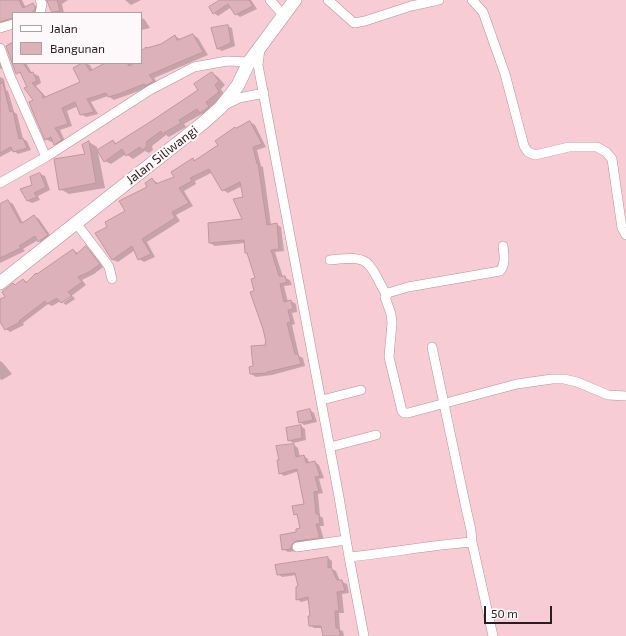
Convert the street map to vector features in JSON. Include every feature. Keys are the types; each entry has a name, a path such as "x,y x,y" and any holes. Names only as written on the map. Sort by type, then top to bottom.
{"main road":[{"name":"Jalan Siliwangi","path":"0,284 220,108 238,84 249,62 296,0"}],"street":[{"path":"40,0 42,4 40,12"},
{"path":"270,0 278,23"},
{"path":"332,3 354,23 365,21 411,6 440,0"},
{"path":"472,0 484,12 504,74 524,146 528,152 534,155 569,147 597,147 606,152 612,159 622,228 626,236"},
{"path":"0,28 12,24"},
{"path":"261,46 258,65 322,400 364,636"},
{"path":"0,48 10,76 46,156"},
{"path":"0,183 46,156 150,90 194,67 216,62 249,62"},
{"path":"220,108 238,98 264,93"},
{"path":"76,223 109,267 112,279"},
{"path":"386,295 408,287 500,271 503,267 504,261 503,246"},
{"path":"330,260 344,258 366,262 370,265 386,295 385,297 391,314 392,323 389,357 402,411 404,413 445,404 517,384 552,379 564,379 577,382 608,395 626,396"},
{"path":"432,347 493,636"},
{"path":"322,400 361,390"},
{"path":"330,447 376,435"},
{"path":"297,547 346,540"},
{"path":"349,557 428,546 472,542"}],"building":[{"path":"0,0 19,0 23,8 33,3 35,6 35,10 32,12 12,12 12,18 0,22"},
{"path":"47,0 57,0 60,11 52,12"},
{"path":"220,0 249,0 253,6 235,15 228,4 213,14 209,7"},
{"path":"228,25 231,43 217,49 211,28"},
{"path":"193,34 203,52 149,75 154,81 145,86 144,84 108,97 106,93 87,99 94,112 80,115 75,102 62,108 68,124 55,128 62,140 54,145 51,137 45,140 29,102 33,100 24,88 27,87 20,72 16,74 12,64 24,64 30,73 33,72 37,81 32,83 42,94 43,98 80,82 73,68 80,64 86,64 90,71 103,64 128,64 129,66 133,64 142,64 142,50 146,47 161,44 175,35 177,40"},
{"path":"12,43 12,63 6,46"},
{"path":"212,72 219,81 215,85 219,92 206,102 209,107 200,113 197,109 179,120 181,123 162,134 161,131 146,142 147,146 142,150 140,147 126,156 122,149 104,162 97,150 113,140 115,144 198,90 194,84"},
{"path":"3,83 10,112 13,111 19,139 23,138 27,148 13,152 11,147 0,153 0,84"},
{"path":"250,121 262,144 253,147 257,164 258,163 267,225 277,223 279,249 271,250 279,276 285,276 287,282 280,284 284,302 291,300 293,309 288,310 291,322 287,323 295,354 298,354 301,364 267,373 250,374 249,367 253,366 251,346 266,345 266,342 250,292 254,291 251,279 255,278 247,253 245,253 244,240 209,243 208,223 242,219 233,199 243,197 240,182 222,191 209,169 190,178 192,181 179,188 189,203 172,212 175,218 142,239 151,254 138,260 132,246 112,260 95,233 107,227 105,222 125,211 119,201 147,187 145,183 152,178 156,184 174,177 171,172 193,158 194,161 218,145 215,141 235,127 236,128"},
{"path":"89,141 96,183 59,190 54,159 85,154 82,145"},
{"path":"40,173 46,187 34,193 37,197 27,201 20,189 32,185 30,177"},
{"path":"8,200 20,222 22,223 34,215 48,235 38,242 35,236 19,246 21,248 0,258 0,204"},
{"path":"86,246 100,264 89,272 78,277 82,282 68,292 72,296 61,303 57,298 47,304 45,301 19,321 20,322 5,330 0,322 0,299 5,297 2,292 13,283 15,285 23,279 26,283 36,273 37,274 73,249 76,254"},
{"path":"310,409 313,420 299,423 297,412"},
{"path":"301,425 302,438 288,441 286,428"},
{"path":"294,444 296,457 304,455 306,463 315,461 320,476 315,477 319,491 314,492 316,514 319,514 320,524 316,524 320,538 296,541 292,544 291,549 282,550 280,535 296,532 296,529 300,528 297,514 294,515 292,506 304,504 297,469 279,474 277,460 279,460 276,446"},
{"path":"328,557 328,568 331,567 337,580 342,580 345,591 337,592 339,611 335,611 336,628 339,628 340,636 323,636 321,626 309,626 308,616 310,616 308,597 296,600 296,587 298,586 295,573 277,575 275,565"}]}
